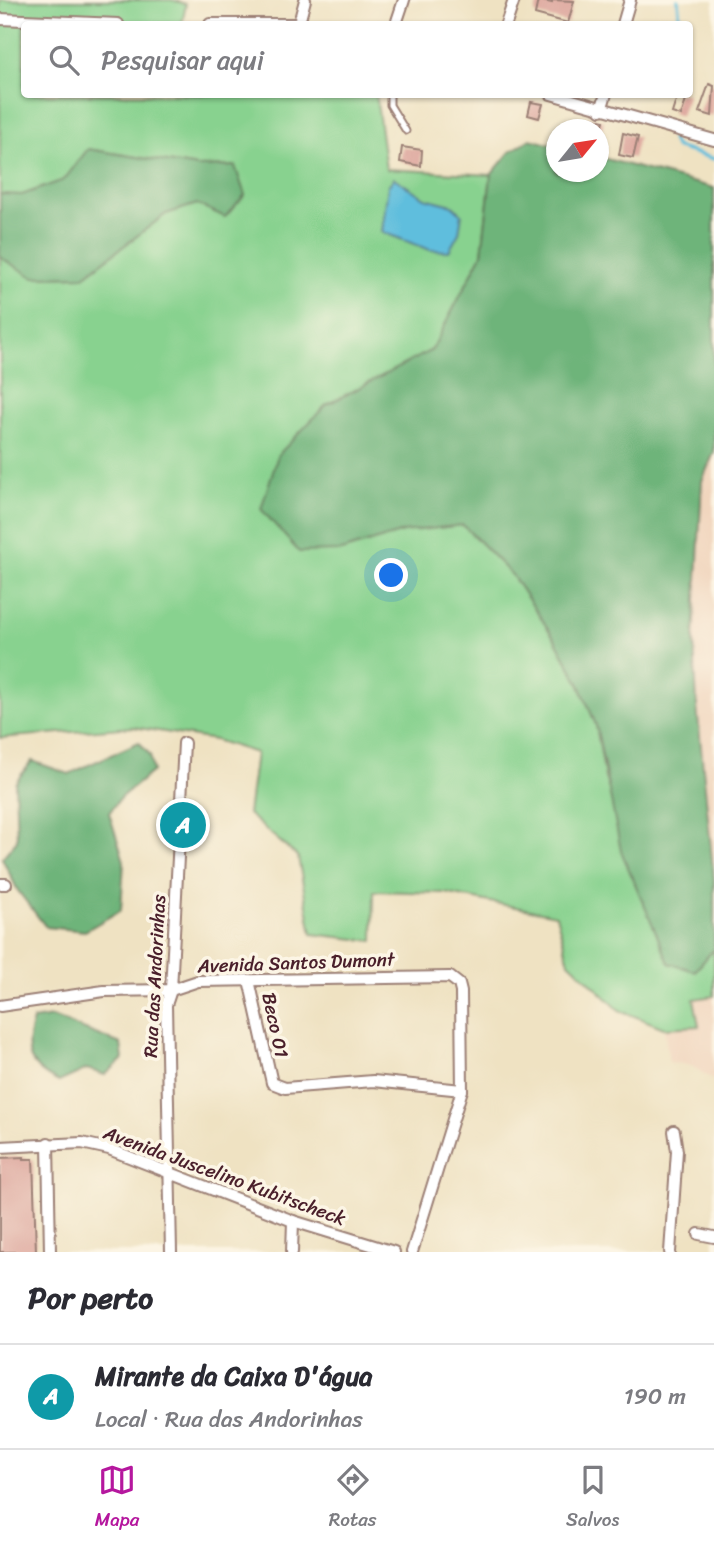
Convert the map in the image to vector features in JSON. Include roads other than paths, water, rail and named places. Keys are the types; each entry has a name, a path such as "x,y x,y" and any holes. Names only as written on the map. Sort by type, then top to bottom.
{"street":[{"path":"302,21 305,0"},
{"path":"397,21 404,0"},
{"path":"507,21 514,0"},
{"path":"624,21 629,0"},
{"path":"0,19 47,21"},
{"path":"564,98 714,139"},
{"path":"601,110 605,98"},
{"name":"Rua das Andorinhas","path":"171,1252 166,1006 171,990 184,743"},
{"name":"Avenida Santos Dumont","path":"0,1006 104,991 171,990 198,981 450,977 459,984 461,992 463,1090"},
{"name":"Beco 01","path":"249,980 268,1076 272,1083 285,1088 373,1081 463,1090"},
{"path":"412,1252 463,1090"},
{"path":"670,1252 677,1151 674,1131"},
{"path":"48,1143 50,1252"},
{"name":"Avenida Juscelino Kubitscheck","path":"0,1147 82,1143 109,1149 293,1221 394,1252"},
{"path":"292,1252 293,1221"},
{"path":"699,1234 714,1237"}],"lane":[{"path":"390,98 390,105 406,131"}],"water":[{"path":"394,178 425,198 452,205 462,214 459,233 449,251 430,250 382,232 388,186"}],"waterway":[{"path":"678,0 680,21"},
{"path":"672,139 675,147 714,159"}],"place":[{"name":"Mirante da Caixa D'água","path":"183,825"}]}
